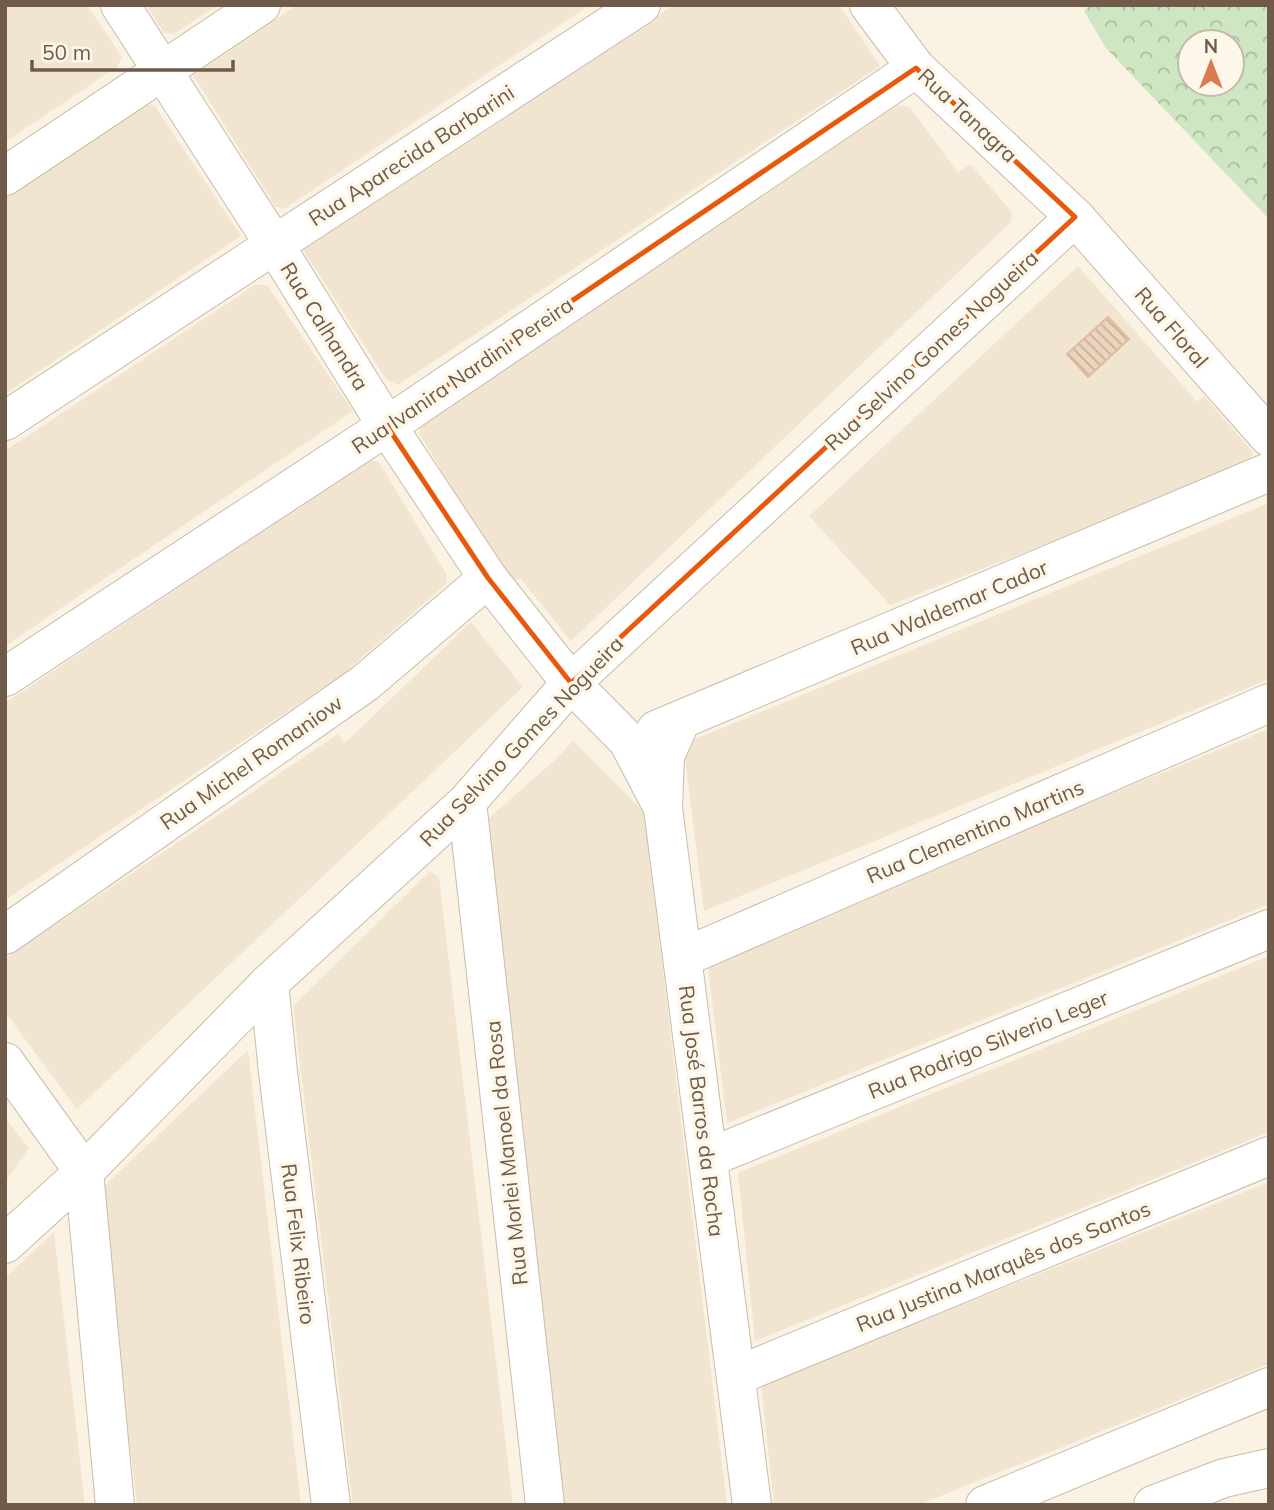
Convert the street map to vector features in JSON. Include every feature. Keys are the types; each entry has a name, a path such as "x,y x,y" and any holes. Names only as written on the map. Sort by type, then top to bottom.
{"street":[{"name":"Rua Calhandra","path":"120,5 387,426 488,578 571,683 628,741 663,808"},
{"path":"5,176 261,5"},
{"name":"Rua Aparecida Barbarini","path":"5,421 641,5"},
{"name":"Rua Tanagra","path":"869,5 916,68 1075,217"},
{"name":"Rua Ivanira Nardini Pereira","path":"5,677 387,426 916,68"},
{"name":"Rua Floral","path":"1075,217 1269,437"},
{"name":"Rua Selvino Gomes Nogueira","path":"5,1244 84,1172 269,983 467,802 571,683 1075,217"},
{"name":"Rua Waldemar Cador","path":"628,741 1269,472"},
{"name":"Rua Michel Romaniow","path":"5,935 365,683 488,578"},
{"name":"Rua Clementino Martins","path":"682,958 1269,704"},
{"name":"Rua José Barros da Rocha","path":"681,720 665,756 663,808 752,1505"},
{"name":"Rua Morlei Manoel da Rosa","path":"467,802 545,1505"},
{"name":"Rua Rodrigo Silverio Leger","path":"708,1158 1269,929"},
{"name":"Rua Felix Ribeiro","path":"269,983 279,1085 331,1505"},
{"path":"5,1062 84,1172 115,1505"},
{"name":"Rua Justina Marquês dos Santos","path":"736,1376 1269,1156"},
{"path":"985,1505 1269,1387"},
{"path":"1153,1505 1224,1478 1269,1468"}],"highlighted area":[{"path":"916,68 1075,217 571,683 488,578 387,426"}],"shaded area":[{"path":"5,5 87,5 122,57 117,67 5,142"},
{"path":"146,5 218,5 174,34 164,33"},
{"path":"297,5 590,5 284,209 275,206 193,75"},
{"path":"674,5 839,5 880,66 398,385 387,380 303,250"},
{"path":"144,104 155,106 241,236 5,394 5,197"},
{"path":"897,105 910,107 958,173 970,164 1012,212 1011,222 571,641 520,578 509,584 419,433 421,425"},
{"path":"1078,266 1197,402 1204,396 1253,452 1248,465 890,605 809,516"},
{"path":"255,285 267,285 353,411 5,646 5,451"},
{"path":"370,460 379,462 447,575 446,584 342,675 5,900 5,703"},
{"path":"1269,503 1269,679 704,911 684,750 688,742"},
{"path":"471,622 523,687 77,1109 5,1012 5,959 338,734 345,743"},
{"path":"1269,729 1269,904 727,1123 707,960"},
{"path":"573,741 644,812 727,1505 562,1505 482,824"},
{"path":"430,871 439,877 513,1505 353,1505 293,1006"},
{"path":"1269,956 1269,1132 755,1341 738,1173"},
{"path":"248,1050 301,1505 137,1505 100,1190"},
{"path":"5,1118 29,1148 5,1182"},
{"path":"1269,1182 1269,1364 918,1505 774,1505 761,1385"},
{"path":"54,1232 85,1505 5,1505 5,1278"}],"green space":[{"path":"1089,5 1269,5 1269,219 1106,48 1084,11"}],"building":[{"path":"1108,317 1129,339 1088,377 1067,354"}]}
